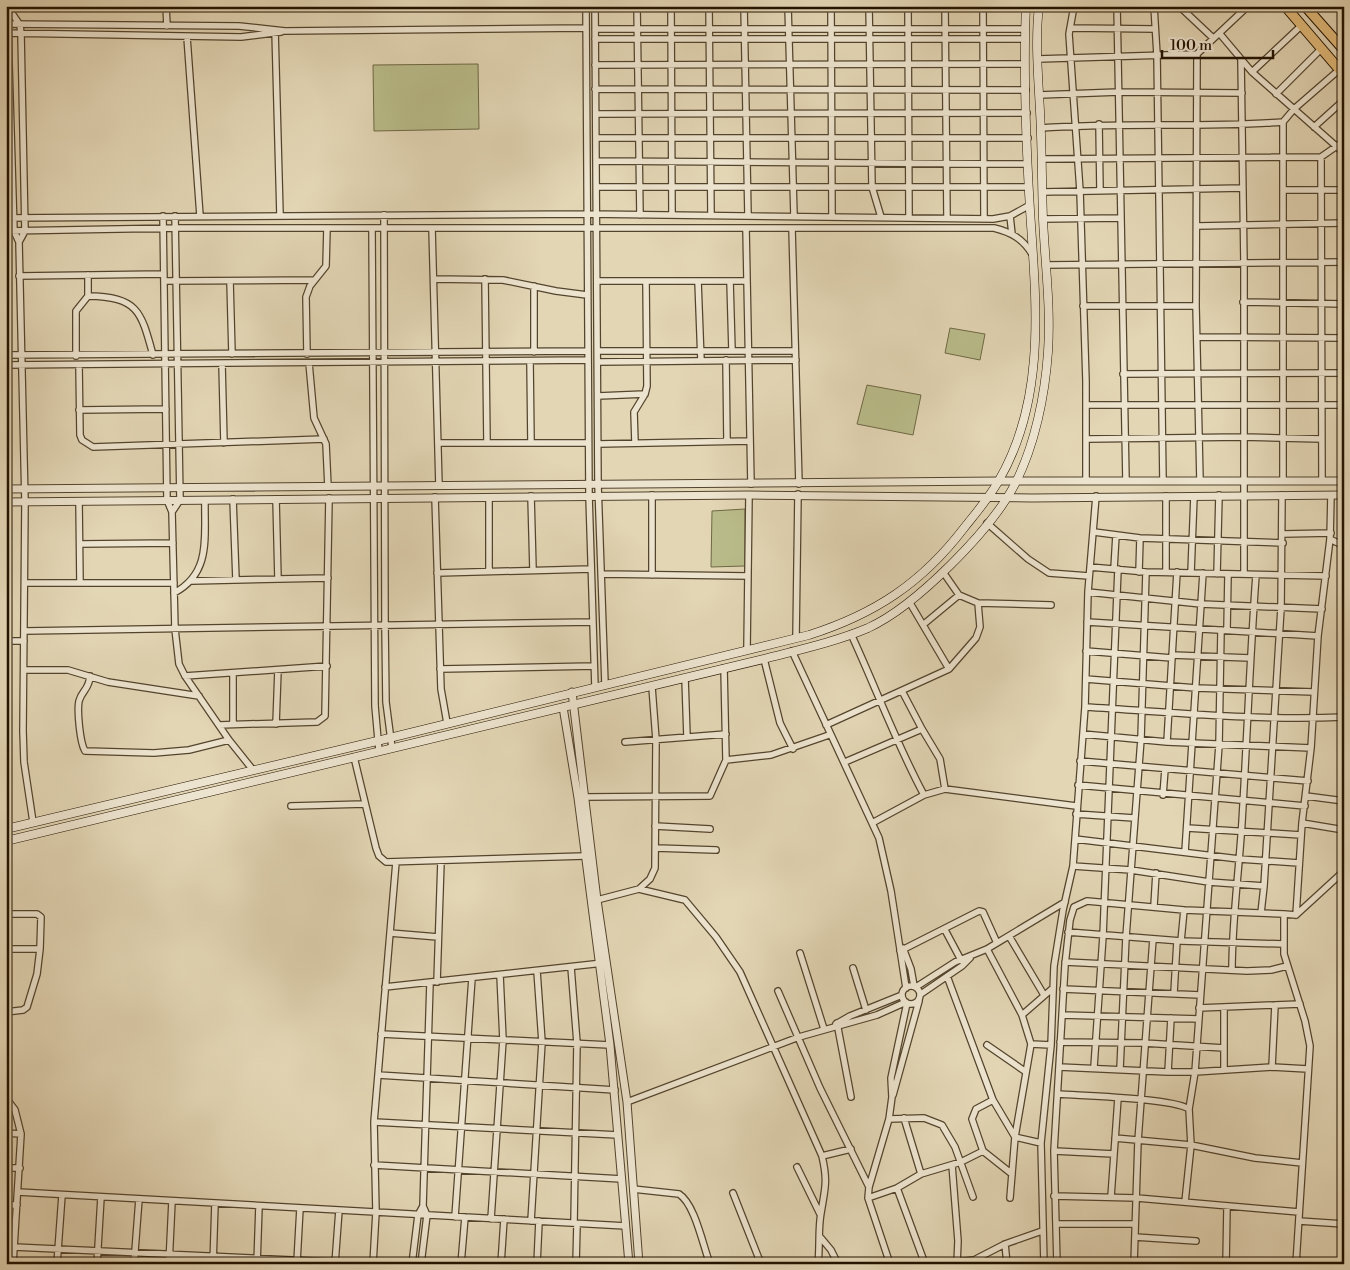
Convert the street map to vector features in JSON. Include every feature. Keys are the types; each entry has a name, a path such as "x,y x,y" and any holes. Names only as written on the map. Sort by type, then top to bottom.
{"main road":[{"path":"6,828 390,738 796,638 837,626 889,600 912,582 944,553 999,481 1020,429 1033,377 1037,318 1028,164 1025,64 1026,6"},
{"path":"6,841 792,652 868,628 910,603 943,572 1008,498 1034,431 1045,378 1049,324 1042,192 1038,59 1039,6"},
{"path":"1285,6 1342,72"},
{"path":"1305,6 1344,50"}],"street":[{"path":"7,6 20,25 21,34 24,231 19,242"},
{"path":"166,6 167,26"},
{"path":"586,6 588,443 595,687"},
{"path":"595,6 598,215 598,496 605,684"},
{"path":"637,6 640,215"},
{"path":"671,6 672,215"},
{"path":"709,6 711,216"},
{"path":"744,6 748,216"},
{"path":"788,6 794,216"},
{"path":"831,6 832,216"},
{"path":"870,6 872,187 881,217"},
{"path":"908,6 910,217"},
{"path":"945,6 947,217"},
{"path":"983,6 984,218"},
{"path":"1074,6 1070,28 1070,58 1077,125 1080,191 1087,439 1086,481"},
{"path":"1117,6 1126,481"},
{"path":"1154,6 1158,91 1163,481"},
{"path":"1179,6 1212,38"},
{"path":"1200,481 1196,306 1198,263 1197,54 1248,6"},
{"path":"13,17 7,24 7,34 13,218 14,231 19,242 25,489 24,762 34,822"},
{"path":"7,24 239,26 275,32"},
{"path":"1252,72 1302,24"},
{"path":"7,34 241,38 285,31 586,28"},
{"path":"1070,28 1155,29"},
{"path":"595,29 1025,29"},
{"path":"275,32 280,214"},
{"path":"1220,34 1252,72 1344,154"},
{"path":"187,37 200,216"},
{"path":"595,39 1025,39"},
{"path":"1276,94 1322,48"},
{"path":"1038,59 1197,54"},
{"path":"1241,60 1244,263 1244,574"},
{"path":"595,65 1025,64"},
{"path":"1283,481 1285,224 1283,122 1294,109 1342,72"},
{"path":"595,89 1026,90"},
{"path":"1039,95 1158,91 1242,92"},
{"path":"1314,127 1344,100"},
{"path":"596,114 1027,113"},
{"path":"1041,128 1098,124 1196,126 1283,122"},
{"path":"1098,124 1100,191"},
{"path":"596,138 1028,138"},
{"path":"1042,159 1078,157 1321,157 1344,140"},
{"path":"1321,157 1322,480"},
{"path":"596,161 1028,164"},
{"path":"597,187 1029,187"},
{"path":"1042,192 1243,188"},
{"path":"1284,190 1344,190"},
{"path":"6,218 280,214 587,214 984,218 1010,216 1030,205"},
{"path":"384,215 386,702 392,748"},
{"path":"163,216 167,500 172,512 175,629 178,657 185,676 229,740 253,770"},
{"path":"172,512 180,500 175,216"},
{"path":"1010,216 1012,234"},
{"path":"1043,219 1120,218"},
{"path":"1198,226 1344,223"},
{"path":"6,231 163,228 994,228 1012,234 1028,247 1033,256"},
{"path":"306,354 306,297 314,280 326,266 327,228"},
{"path":"372,228 374,626 377,741 379,751"},
{"path":"432,228 439,486"},
{"path":"746,228 751,484"},
{"path":"792,228 799,484"},
{"path":"1046,264 1344,262"},
{"path":"20,276 88,275 164,278 176,281 314,280"},
{"path":"76,356 76,311 88,296 88,275"},
{"path":"434,279 503,280 587,295"},
{"path":"485,279 486,443"},
{"path":"230,281 232,354"},
{"path":"598,281 747,281"},
{"path":"635,443 634,412 645,394 647,362 646,281"},
{"path":"698,281 701,361"},
{"path":"730,281 732,351"},
{"path":"534,286 534,352"},
{"path":"88,296 122,301 137,310 144,324 153,355"},
{"path":"1243,302 1344,304"},
{"path":"1083,306 1196,306"},
{"path":"1198,337 1344,338"},
{"path":"6,354 76,356 588,351"},
{"path":"598,351 795,351"},
{"path":"6,366 588,360"},
{"path":"726,360 728,442"},
{"path":"598,362 796,360"},
{"path":"530,361 531,443"},
{"path":"308,363 314,418 324,439 327,452 328,487"},
{"path":"222,364 224,443"},
{"path":"79,365 80,434 82,440 93,447 324,439"},
{"path":"1123,374 1344,373"},
{"path":"598,396 645,394"},
{"path":"1086,405 1161,403 1344,405"},
{"path":"79,410 166,409"},
{"path":"1087,439 1244,436 1322,438"},
{"path":"598,444 750,441"},
{"path":"438,443 588,443"},
{"path":"6,489 999,481 1344,481"},
{"path":"796,638 798,494"},
{"path":"6,502 798,494 1008,498 1344,495"},
{"path":"652,495 652,575"},
{"path":"747,650 749,495"},
{"path":"1218,574 1219,495"},
{"path":"1261,913 1272,777 1279,632 1282,608 1282,495"},
{"path":"1296,915 1302,823 1311,748 1318,636 1330,536 1331,495"},
{"path":"531,496 533,570"},
{"path":"1044,1264 1041,1143 1051,1045 1057,943 1073,866 1076,806 1085,707 1088,592 1096,496"},
{"path":"1166,496 1166,572"},
{"path":"1191,573 1194,496"},
{"path":"436,497 440,689 447,723"},
{"path":"489,497 489,571"},
{"path":"219,725 317,722 323,719 326,713 329,498"},
{"path":"232,499 236,580"},
{"path":"276,499 278,579"},
{"path":"174,593 191,581 203,560 205,500"},
{"path":"79,501 80,583"},
{"path":"987,523 1028,559 1050,573 1089,576"},
{"path":"1094,532 1140,538 1283,543"},
{"path":"1283,534 1330,536 1344,546"},
{"path":"1094,1067 1103,936 1107,816 1114,708 1117,596 1116,535"},
{"path":"1139,572 1140,538"},
{"path":"80,544 173,543"},
{"path":"1090,567 1139,572 1326,576"},
{"path":"437,573 591,569"},
{"path":"943,572 959,595 978,603 1051,605"},
{"path":"1120,1068 1126,938 1142,711 1146,572"},
{"path":"1167,742 1176,572"},
{"path":"1185,852 1203,573"},
{"path":"601,574 748,576"},
{"path":"1185,1202 1191,1145 1190,1109 1195,1072 1219,744 1221,657 1228,606 1228,574"},
{"path":"1232,970 1232,943 1243,802 1247,690 1256,575"},
{"path":"191,581 328,578"},
{"path":"25,583 174,582"},
{"path":"1088,592 1228,606 1322,609"},
{"path":"924,624 959,595"},
{"path":"910,603 949,668"},
{"path":"826,725 949,668 976,638 980,627 978,603"},
{"path":"25,631 593,622"},
{"path":"1087,622 1172,628 1279,632 1318,636"},
{"path":"851,634 881,698 895,739 924,795"},
{"path":"6,641 24,641"},
{"path":"1086,651 1144,656 1250,658"},
{"path":"792,652 829,735 845,762 874,822 884,858 902,950 906,988 902,995 836,1025"},
{"path":"764,659 780,723 793,749"},
{"path":"185,676 327,666"},
{"path":"440,669 594,666"},
{"path":"586,797 655,798 710,796 726,760 724,668"},
{"path":"24,670 68,670 108,682 199,696"},
{"path":"276,724 278,670"},
{"path":"233,673 234,724"},
{"path":"90,676 88,688 79,702 81,738 85,751 163,752 189,750 229,740"},
{"path":"685,678 687,737"},
{"path":"1086,679 1196,688 1314,692"},
{"path":"639,889 650,879 655,868 656,740 652,687"},
{"path":"902,691 940,758 945,789"},
{"path":"572,692 586,797 604,963 629,1264"},
{"path":"563,707 585,856 627,1102 639,1264"},
{"path":"1085,707 1220,715 1312,718 1344,717"},
{"path":"845,762 922,729"},
{"path":"625,742 726,734"},
{"path":"1083,734 1192,744 1311,748"},
{"path":"726,760 755,758 793,749 829,735"},
{"path":"354,757 379,856 386,862 585,856"},
{"path":"1080,761 1308,781"},
{"path":"1163,794 1165,769"},
{"path":"1078,785 1243,802 1305,806"},
{"path":"874,822 924,795 945,789 1076,806"},
{"path":"1306,796 1344,801"},
{"path":"290,806 365,804"},
{"path":"1076,814 1134,818"},
{"path":"1302,823 1344,830"},
{"path":"655,826 710,829"},
{"path":"1187,828 1301,835"},
{"path":"1075,839 1133,844 1239,859 1299,862"},
{"path":"656,848 716,850"},
{"path":"437,982 441,861"},
{"path":"372,1264 376,1212 374,1122 396,862"},
{"path":"1073,866 1132,870 1209,882 1264,886"},
{"path":"1057,1264 1054,1151 1065,962 1072,912 1078,904 1087,901 1184,910 1296,915 1344,871"},
{"path":"1154,906 1156,873"},
{"path":"597,900 639,889 679,897 688,904 740,972 822,1156 826,1172 826,1193 820,1214 821,1238 818,1264"},
{"path":"627,1102 798,1036 877,1015 906,1002 911,1004 970,958 1065,902"},
{"path":"1174,993 1175,966 1184,910"},
{"path":"902,950 945,930 977,911 981,911 997,943"},
{"path":"6,914 37,914 41,917 37,974 27,1007 17,1012 6,1012"},
{"path":"1284,914 1283,944 1287,966 1300,1004 1310,1046 1296,1264"},
{"path":"945,930 961,960"},
{"path":"1068,932 1179,941 1283,944"},
{"path":"390,933 438,937"},
{"path":"1009,936 1044,995"},
{"path":"1134,1264 1138,1141 1153,939"},
{"path":"6,949 40,949"},
{"path":"987,949 1022,1015 1031,1044 1015,1137 1010,1198"},
{"path":"892,1097 899,1081 920,997 911,969 902,950"},
{"path":"800,953 824,1028"},
{"path":"906,988 915,986 961,960 970,958"},
{"path":"1065,962 1232,970 1261,970 1287,966"},
{"path":"385,988 604,963"},
{"path":"571,967 577,1043 574,1176 576,1264"},
{"path":"853,968 866,1010"},
{"path":"531,1221 542,1042 537,971"},
{"path":"491,1219 503,1040 500,975"},
{"path":"947,976 993,1100 1015,1137 1041,1143"},
{"path":"455,1217 472,978"},
{"path":"421,1264 427,1215 423,1206 430,982"},
{"path":"1022,1015 1053,988"},
{"path":"1064,988 1200,995"},
{"path":"778,991 820,1088 852,1149 869,1187"},
{"path":"890,1264 868,1198 869,1187 889,1119 892,1097 891,1078 906,1002 902,995"},
{"path":"1199,1008 1300,1004"},
{"path":"1272,1067 1275,1005"},
{"path":"1224,1007 1224,1070"},
{"path":"1062,1015 1199,1019"},
{"path":"1168,1072 1171,1018"},
{"path":"836,1025 851,1097"},
{"path":"381,1034 610,1045"},
{"path":"1060,1042 1144,1043 1224,1048"},
{"path":"1031,1044 1051,1045"},
{"path":"987,1045 1026,1072"},
{"path":"1059,1067 1120,1068 1168,1072 1272,1067 1308,1069"},
{"path":"378,1075 615,1090"},
{"path":"1058,1094 1118,1098 1182,1106 1190,1109"},
{"path":"6,1098 15,1110 21,1134 13,1264"},
{"path":"1111,1197 1118,1098"},
{"path":"993,1100 976,1109 972,1115 983,1151 1012,1174"},
{"path":"904,1118 921,1174"},
{"path":"889,1119 933,1120 942,1125 961,1162 973,1197"},
{"path":"374,1122 618,1135"},
{"path":"6,1133 21,1134"},
{"path":"1115,1138 1191,1145 1246,1157 1302,1163"},
{"path":"822,1156 852,1149"},
{"path":"868,1198 897,1188 921,1174 961,1162 983,1151"},
{"path":"1054,1151 1114,1154"},
{"path":"374,1165 622,1179"},
{"path":"952,1165 958,1240 957,1263 975,1262 1005,1244 1042,1231"},
{"path":"6,1168 20,1168"},
{"path":"797,1168 820,1214"},
{"path":"633,1188 683,1196 690,1206 710,1264"},
{"path":"897,1188 926,1264"},
{"path":"18,1192 626,1226"},
{"path":"733,1193 761,1262 772,1264"},
{"path":"57,1264 62,1195"},
{"path":"1054,1196 1137,1198 1299,1212"},
{"path":"97,1264 101,1197"},
{"path":"134,1264 139,1199"},
{"path":"169,1264 172,1201"},
{"path":"213,1264 215,1203"},
{"path":"6,1205 17,1205"},
{"path":"258,1261 259,1206"},
{"path":"412,1264 418,1215 423,1206"},
{"path":"1226,1264 1227,1207"},
{"path":"297,1262 300,1208"},
{"path":"335,1263 338,1210"},
{"path":"461,1264 464,1217"},
{"path":"501,1264 504,1219"},
{"path":"537,1264 539,1221"},
{"path":"1299,1221 1344,1224"},
{"path":"1056,1224 1134,1224"},
{"path":"1135,1237 1196,1241"},
{"path":"821,1238 831,1250 838,1264"},
{"path":"1005,1244 1007,1264"},
{"path":"14,1247 213,1256 258,1261 379,1264"}],"green space":[{"path":"478,64 479,129 374,131 373,65"},
{"path":"950,328 985,334 980,360 945,353"},
{"path":"867,385 921,395 913,435 857,424"},
{"path":"745,509 745,566 711,567 712,511"}]}
